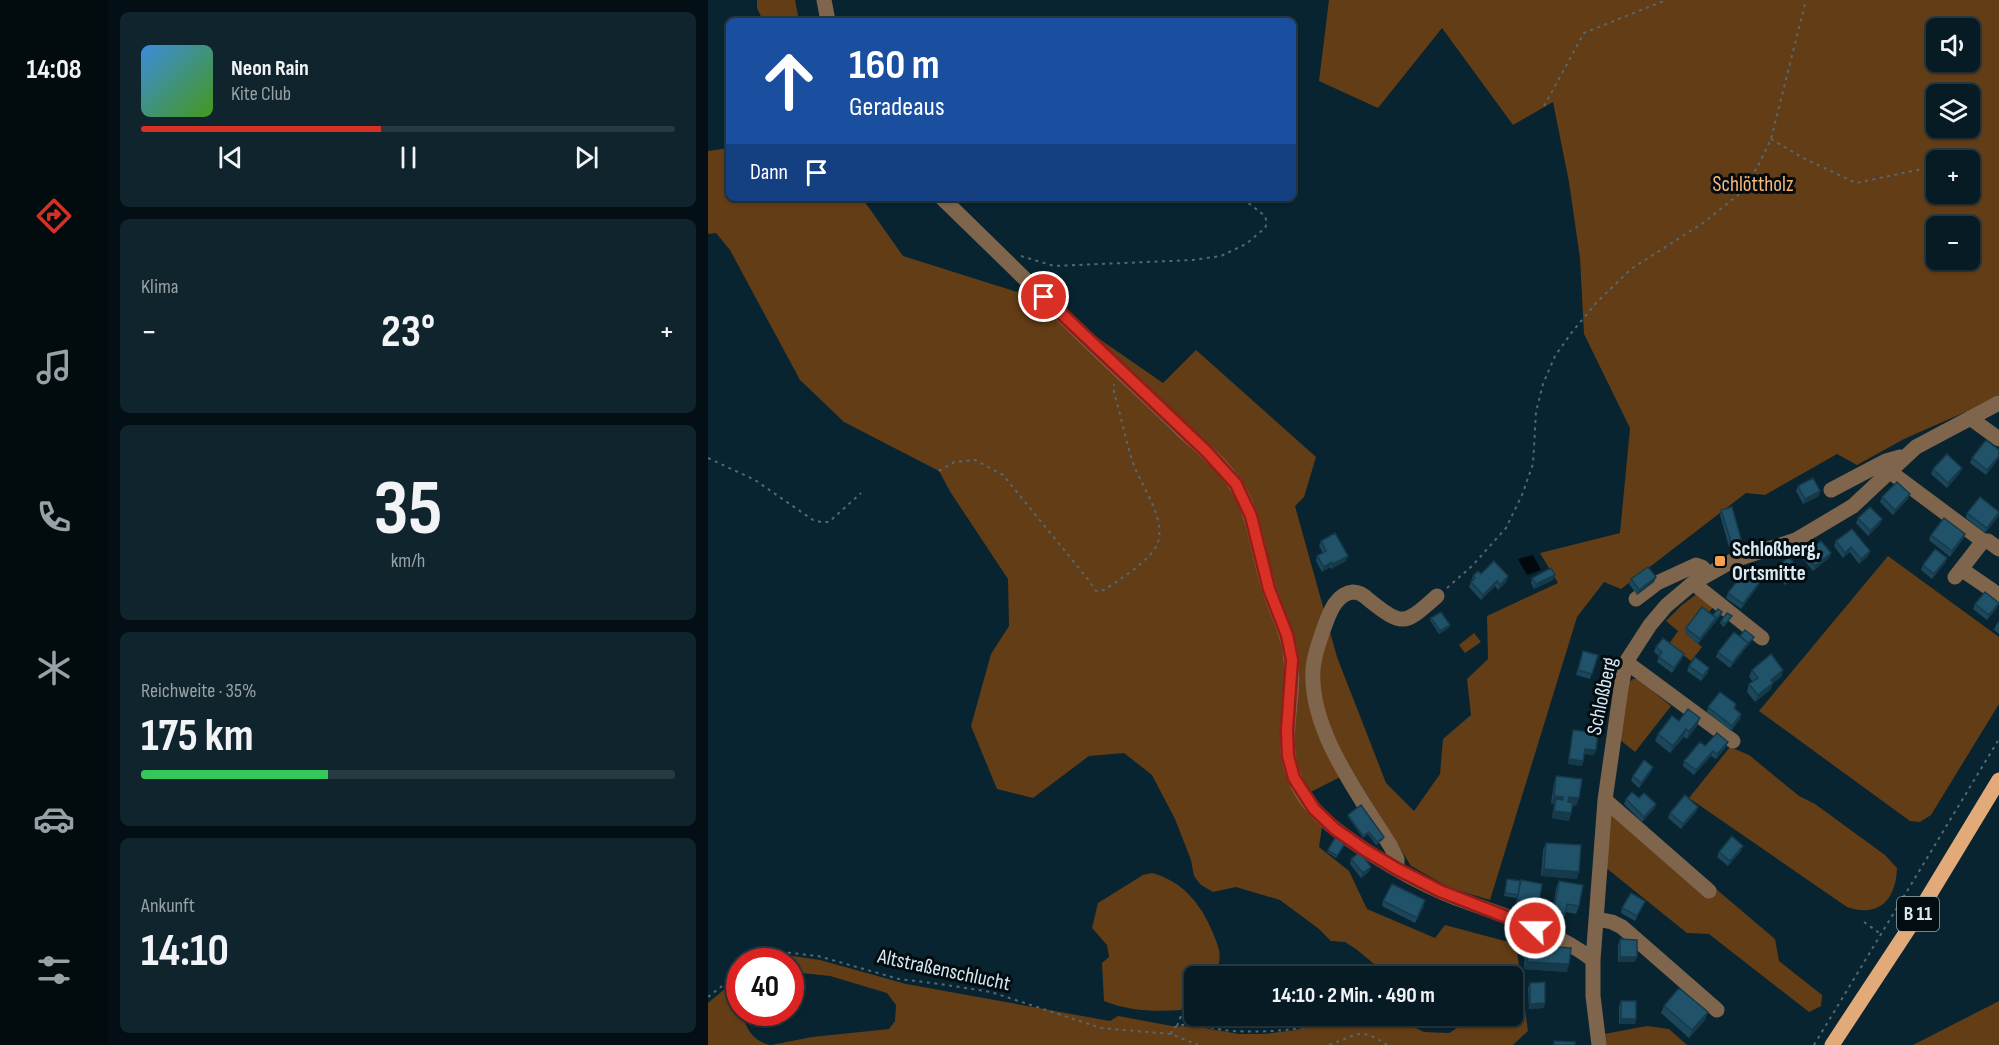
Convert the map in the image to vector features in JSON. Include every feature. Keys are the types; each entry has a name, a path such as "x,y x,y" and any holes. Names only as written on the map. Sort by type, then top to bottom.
{"main road":[{"name":"B 11","path":"1832,1045 1913,922 1999,780"}],"street":[{"path":"824,0 827,18"},
{"path":"945,201 1225,470 1236,484 1257,534 1269,589 1289,642 1292,660 1287,747 1290,768 1300,790 1314,809 1335,829 1397,869 1440,891 1535,928 1593,960"},
{"name":"Schloßberg","path":"1599,1045 1593,996 1593,960 1605,800 1626,662 1650,625 1666,606 1707,573 1734,560 1796,540 1853,506 1916,447 1999,403"},
{"path":"1970,418 1999,439"},
{"path":"1831,490 1886,461 1906,456"},
{"path":"1889,471 1983,541 1988,541 1999,549"},
{"path":"1983,541 1958,573 1999,595"},
{"path":"1636,599 1657,583 1696,565 1702,567 1707,573"},
{"path":"1693,583 1762,638"},
{"path":"1397,869 1397,859 1394,853 1327,740 1317,712 1313,669 1316,648 1332,607 1352,592 1364,595 1398,620 1412,618 1437,596"},
{"path":"1626,662 1732,741"},
{"path":"1605,800 1709,891"},
{"path":"1597,919 1622,927 1717,1011"}],"path":[{"path":"1544,106 1584,33 1666,0"},
{"path":"1437,596 1472,566 1506,528 1522,495 1533,464 1536,412 1543,384 1556,356 1572,332 1597,302 1630,269 1703,223 1738,195 1757,168 1771,139 1806,0"},
{"path":"1771,139 1803,158 1856,183 1926,168"},
{"path":"1013,253 1054,266 1193,260 1221,256 1246,244 1265,228 1268,219 1246,201"},
{"path":"939,471 954,462 975,460 1003,475 1088,578 1093,588 1096,591 1104,590 1148,557 1158,543 1159,533 1158,521 1132,462 1114,393 1114,381 1119,370"},
{"path":"708,458 755,480 813,520 821,522 829,522 861,493"},
{"path":"1814,1045 1999,739"},
{"path":"1864,921 1882,935"},
{"name":"Altstraßenschlucht","path":"804,954 818,956 899,979 991,992 1101,1028 1171,1034 1198,1045"},
{"path":"708,997 726,983"},
{"path":"1177,1026 1184,1008"},
{"path":"1171,1034 1173,1028 1184,1025"},
{"path":"1209,1026 1254,1032 1295,1026"},
{"path":"1329,1045 1352,1035 1366,1033 1388,1045"}],"green space":[{"path":"757,0 795,0 798,18 762,18 757,8"},
{"name":"Schlöttholz","path":"1329,0 1999,0 1999,394 1997,398 1904,439 1857,465 1837,454 1765,495 1746,493 1621,589 1604,582 1577,617 1490,900 1450,888 1411,866 1352,771 1299,798 1322,827 1319,847 1349,871 1367,909 1435,938 1445,925 1516,944 1519,966 1377,966 1345,942 1331,941 1319,929 1280,900 1236,887 1213,892 1201,885 1194,876 1191,860 1175,819 1152,775 1124,753 1089,756 1033,798 997,789 971,726 991,654 1009,626 1008,579 939,471 844,422 800,380 730,250 716,233 708,234 708,151 726,148 726,201 864,201 903,256 1043,300 1163,383 1196,350 1316,457 1304,497 1295,506 1337,657 1386,783 1414,811 1440,774 1443,739 1471,715 1467,679 1488,659 1487,616 1558,583 1540,553 1620,533 1630,428 1584,334 1580,258 1569,182 1553,102 1513,125 1442,28 1378,108 1319,81"},
{"path":"1888,556 1999,637 1999,704 1931,815 1920,822 1910,821 1759,711"},
{"path":"1698,593 1714,606 1706,616 1685,633 1702,647 1691,661 1669,644 1678,631 1666,621"},
{"path":"1474,633 1481,642 1465,653 1459,645"},
{"path":"1633,679 1638,679 1671,706 1635,752 1619,739 1628,683"},
{"path":"1730,747 1749,755 1799,796 1815,804 1885,855 1897,868 1893,889 1884,903 1869,910 1847,907 1689,798"},
{"path":"1610,812 1716,889 1775,939 1779,961 1822,995 1821,1006 1809,1012 1709,934 1687,933 1605,867"},
{"path":"1152,873 1164,877 1191,897 1205,916 1219,951 1220,958 1217,966 1184,966 1184,1005 1181,1010 1142,1010 1104,1001 1102,963 1109,957 1107,945 1092,928 1098,903 1143,875"},
{"path":"804,958 906,984 1110,1021 1118,1016 1172,1026 1199,1027 1239,1034 1264,1034 1311,1026 1412,1026 1424,1032 1449,1033 1460,1026 1523,1026 1523,995 1528,1031 1513,1045 771,1045 812,1037 889,1029 895,1021 896,1005 887,993 830,976 804,973"},
{"path":"726,988 726,1026 747,1026 751,1034 759,1041 770,1045 708,1045 708,1003"},
{"path":"1999,1001 1999,1045 1913,1045"},
{"path":"1647,1026 1669,1029 1687,1045 1606,1045 1604,1034"}],"shaded area":[{"path":"1533,555 1541,570 1527,575 1518,559"}],"building":[{"path":"1986,440 1999,450 1999,456 1987,470 1972,458"},
{"path":"1947,454 1962,468 1948,483 1933,469"},
{"path":"1813,478 1820,491 1805,499 1798,486"},
{"path":"1897,482 1910,494 1895,510 1882,497"},
{"path":"1980,497 1999,512 1987,528 1967,513"},
{"path":"1732,507 1741,539 1731,542 1721,510"},
{"path":"1870,507 1882,519 1870,531 1858,518"},
{"path":"1944,518 1965,534 1952,551 1931,535"},
{"path":"1852,529 1870,551 1861,559 1851,547 1845,553 1836,541"},
{"path":"1335,533 1348,556 1324,567 1317,556 1326,551 1321,541"},
{"path":"1821,541 1831,553 1815,566 1805,554"},
{"path":"1935,549 1947,558 1934,574 1923,565"},
{"path":"1789,557 1799,570 1787,580 1776,568"},
{"path":"1494,561 1508,576 1500,585 1497,581 1483,595 1471,582 1478,571 1481,574"},
{"path":"1648,567 1656,577 1639,590 1631,579"},
{"path":"1551,568 1555,575 1536,584 1532,578"},
{"path":"1746,569 1761,580 1743,604 1728,593"},
{"path":"1985,592 1999,603 1989,615 1975,604"},
{"path":"1702,607 1716,618 1700,639 1686,628"},
{"path":"1718,609 1722,612 1715,621 1716,618 1713,615"},
{"path":"1441,612 1450,625 1440,631 1431,618"},
{"path":"1727,613 1732,616 1725,624 1721,621"},
{"path":"1745,630 1754,637 1747,645 1748,643 1740,636"},
{"path":"1734,632 1748,643 1732,663 1718,652"},
{"path":"1663,638 1684,654 1674,668 1659,657 1662,652 1656,647"},
{"path":"1583,651 1598,655 1592,674 1578,670"},
{"path":"1771,654 1783,670 1771,680 1773,683 1758,695 1749,684 1758,678 1752,670"},
{"path":"1695,657 1709,668 1703,676 1689,666"},
{"path":"1720,692 1736,704 1734,708 1741,714 1732,726 1708,707"},
{"path":"1688,709 1700,718 1689,732 1686,729 1673,746 1658,734 1672,716 1679,721"},
{"path":"1573,730 1598,733 1596,750 1585,749 1583,761 1569,759"},
{"path":"1717,733 1728,742 1717,754 1713,751 1696,770 1684,761 1700,742 1705,746"},
{"path":"1644,760 1653,767 1641,783 1633,776"},
{"path":"1556,776 1582,779 1579,798 1569,797 1568,802 1573,803 1571,813 1554,811 1556,799 1563,800 1563,797 1554,796"},
{"path":"1632,792 1639,798 1644,793 1656,804 1644,817 1626,799"},
{"path":"1685,795 1698,807 1683,824 1670,813"},
{"path":"1361,805 1384,837 1377,842 1369,832 1363,836 1348,815"},
{"path":"1336,836 1346,842 1337,856 1328,850"},
{"path":"1732,836 1743,846 1730,861 1719,852"},
{"path":"1546,843 1581,845 1579,872 1544,869"},
{"path":"1360,852 1371,867 1363,873 1351,859"},
{"path":"1507,879 1520,881 1518,895 1505,893"},
{"path":"1521,880 1542,884 1539,903 1517,900"},
{"path":"1559,881 1583,885 1579,906 1567,904 1565,914 1553,912"},
{"path":"1392,884 1425,900 1417,918 1383,901"},
{"path":"1631,893 1645,901 1637,916 1622,908"},
{"path":"1620,939 1637,940 1637,957 1620,957"},
{"path":"1528,945 1571,948 1569,964 1527,962"},
{"path":"1545,982 1545,1003 1530,1004 1530,983"},
{"path":"1679,988 1708,1012 1692,1030 1664,1006"},
{"path":"1621,1001 1636,1001 1636,1019 1621,1019"},
{"path":"1554,1041 1575,1042 1575,1045 1554,1045"}],"place":[{"name":"Schloßberg, Ortsmitte","path":"1720,561"}],"route":[{"path":"1044,297 1225,470 1245,501 1257,534 1265,577 1287,635 1292,660 1287,730 1290,768 1314,809 1335,829 1397,869 1440,891 1535,928"}]}
